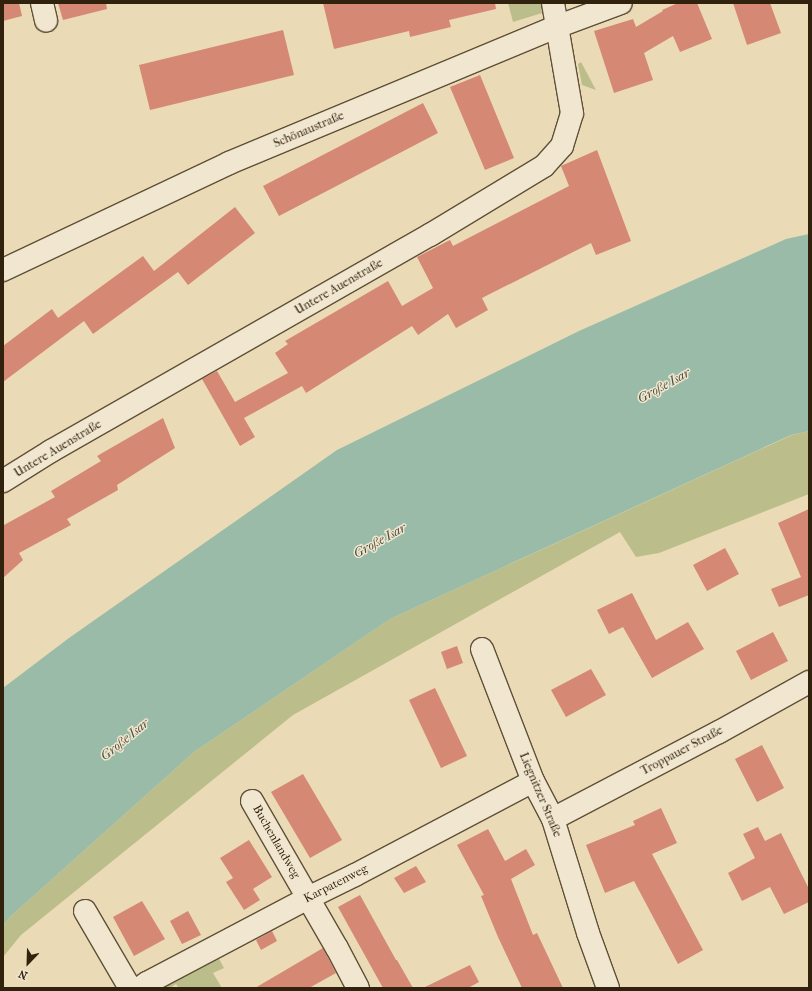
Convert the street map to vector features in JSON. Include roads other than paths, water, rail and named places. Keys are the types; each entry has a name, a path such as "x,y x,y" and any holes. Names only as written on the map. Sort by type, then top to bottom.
{"street":[{"name":"Untere Auenstraße","path":"3,481 430,235 544,166 562,146 568,131 572,112 553,3"},
{"name":"Schönaustraße","path":"3,270 91,230 228,163 556,27 621,3"},
{"name":"Liegnitzer Straße","path":"482,649 533,781 553,819 588,933 608,988"},
{"name":"Troppauer Straße","path":"553,819 719,732 809,682"},
{"name":"Karpatenweg","path":"140,988 146,983 533,781"},
{"name":"Buchenlandweg","path":"252,801 358,988"},
{"path":"85,911 130,988"}],"water":[{"name":"Große Isar","path":"809,234 809,431 791,435 390,619 194,752 11,916 3,925 3,688 69,638 337,450 579,331 786,239"}]}
